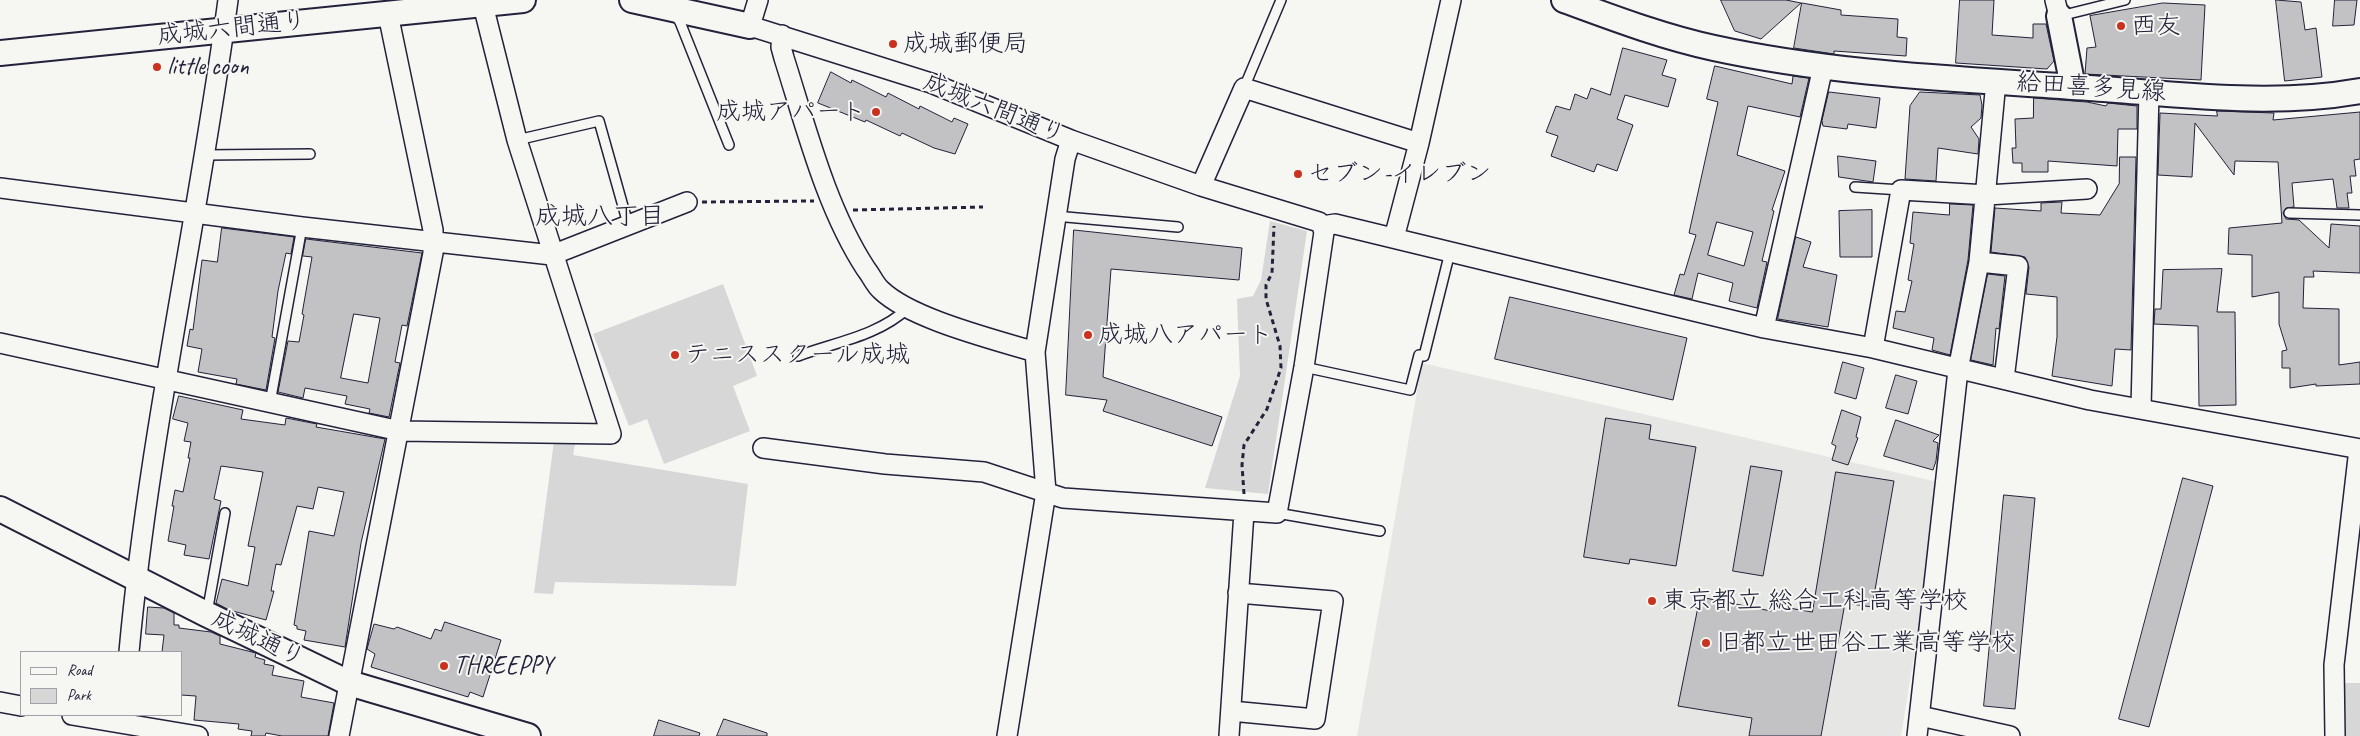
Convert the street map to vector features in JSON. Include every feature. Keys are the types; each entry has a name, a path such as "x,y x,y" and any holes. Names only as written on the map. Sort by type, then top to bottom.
{"street":[{"path":"129,651 136,579 166,379 196,213 228,0"},
{"name":"成城六間通り","path":"0,53 523,0"},
{"name":"成城六間通り","path":"632,0 675,4 782,35 931,83 1071,140 1200,186 1319,222 1322,226"},
{"path":"750,26 758,0"},
{"path":"1394,238 1419,143 1451,0"},
{"name":"給田喜多見線","path":"1564,0 1619,20 1712,48 1823,67 1912,76 2266,98 2332,96 2360,91"},
{"path":"0,344 400,431 611,434 552,255 517,140 482,3"},
{"path":"2057,8 2073,87"},
{"path":"339,736 400,431 434,242 388,14"},
{"path":"782,35 782,53 810,140 836,210 856,253 881,290 915,313 1035,352"},
{"path":"1764,328 1823,67"},
{"path":"1917,736 1958,370 1979,262 1987,195 1996,81"},
{"path":"1200,186 1244,88 1419,143"},
{"path":"2141,408 2149,92"},
{"path":"1008,736 1046,492 1035,352 1055,216 1065,159 1071,140"},
{"path":"0,188 302,227 552,255 687,202"},
{"path":"1873,348 1901,190 1987,195 2087,189"},
{"path":"762,448 884,464 984,472 1063,498 1245,506 1277,513 1304,367 1324,232 1322,226 1335,224 1764,328 1873,348 1958,370 2090,400 2360,449 2334,665 2335,736"},
{"path":"1979,262 2018,266 2004,379"},
{"path":"1229,736 1245,506"},
{"name":"成城通り","path":"0,510 206,614 349,683 481,725 528,736"},
{"path":"1232,711 1315,719 1333,601 1238,593"},
{"path":"0,702 20,706"},
{"path":"77,716 122,725 198,736"},
{"path":"1920,716 2010,736"}],"lane":[{"path":"1244,88 1281,0"},
{"path":"2057,8 2125,0"},
{"path":"675,4 729,145"},
{"path":"517,140 599,121 628,224"},
{"path":"205,155 310,154"},
{"path":"1855,188 1901,190"},
{"path":"2289,213 2360,215"},
{"path":"1055,216 1178,227"},
{"path":"270,403 302,227"},
{"path":"1304,367 1410,390 1418,355 1424,356 1450,252"},
{"path":"798,356 835,343 846,342 884,326 908,308"},
{"path":"206,614 209,608 224,512"},
{"path":"1277,513 1380,531"}],"path":[{"path":"1245,506 1242,452 1246,440 1268,410 1281,368 1280,346 1266,299 1266,285 1272,274 1275,220"}],"shaded area":[{"name":"東京都立 総合工科高等学校","path":"1422,363 1942,483 1901,736 1357,736"}],"green space":[{"path":"1270,221 1307,231 1268,494 1205,488 1240,376 1237,299 1253,296 1261,280"},
{"name":"テニススクール成城","path":"723,284 757,376 733,386 750,431 664,464 647,419 629,426 593,334"},
{"path":"554,441 575,444 573,455 748,484 736,586 555,582 553,594 534,593"},
{"path":"2335,683 2360,683 2360,736 2336,736"}],"building":[{"path":"1721,0 1786,0 1801,3 1761,39 1735,31"},
{"path":"1960,0 1994,0 1992,35 2033,38 2033,24 2046,24 2054,61 2047,69 1956,63"},
{"path":"2276,0 2301,2 2305,30 2316,28 2322,77 2285,81"},
{"path":"2335,0 2357,0 2354,25 2333,26"},
{"path":"1802,3 1841,10 1841,15 1898,19 1897,37 1907,38 1906,56 1834,51 1834,54 1794,48"},
{"path":"2163,3 2205,5 2201,80 2085,74 2087,48 2096,47 2090,16"},
{"path":"1623,48 1667,60 1662,75 1676,79 1668,107 1625,95 1617,119 1633,125 1617,171 1597,164 1594,172 1551,156 1558,136 1546,132 1556,106 1570,110 1575,94 1587,99 1591,88 1610,95"},
{"path":"1715,66 1792,84 1793,76 1809,78 1800,117 1748,106 1737,155 1785,171 1772,210 1774,211 1762,261 1767,262 1757,308 1729,301 1733,283 1698,273 1692,299 1674,295 1680,274 1684,275 1696,235 1689,233 1718,102 1707,99","holes":["1717,222 1753,232 1744,266 1708,255"]},
{"name":"成城アパート","path":"831,72 851,83 852,80 886,97 888,93 919,109 920,106 952,122 954,118 968,124 955,154 934,148 902,133 900,136 866,120 865,122 818,103"},
{"path":"1829,92 1880,98 1876,128 1848,124 1847,129 1823,126 1822,121"},
{"path":"1920,92 1980,95 1982,105 1981,118 1971,127 1979,139 1978,154 1938,148 1936,181 1905,179 1910,106"},
{"path":"2034,98 2087,102 2106,106 2108,103 2137,106 2137,129 2118,129 2117,166 2048,161 2048,172 2022,172 2022,163 2013,163 2012,148 2016,148 2015,119 2033,118"},
{"path":"2217,111 2274,113 2273,120 2360,112 2360,159 2354,160 2356,176 2350,176 2352,193 2347,193 2349,208 2337,208 2333,179 2292,183 2294,207 2286,208 2283,213 2286,219 2299,220 2329,248 2331,224 2360,226 2360,273 2313,271 2314,277 2304,277 2303,308 2339,309 2339,365 2360,362 2360,384 2316,386 2316,384 2290,388 2290,368 2282,368 2282,351 2287,350 2279,324 2279,292 2252,297 2252,255 2228,254 2229,228 2282,223 2278,162 2235,161 2234,175 2195,123 2192,177 2158,175 2160,113 2217,116"},
{"path":"1838,156 1876,161 1873,182 1839,177"},
{"path":"2120,157 2136,157 2131,350 2115,349 2112,386 2052,376 2057,337 2057,297 2026,294 2029,267 2025,257 1991,252 1995,208 2041,211 2041,203 2062,202 2061,213 2100,215 2119,184"},
{"path":"1950,204 1973,205 1968,260 1950,355 1932,350 1934,338 1893,328 1896,311 1905,312 1912,281 1908,280 1914,244 1910,243 1913,212 1949,215"},
{"path":"1872,210 1872,257 1840,257 1839,211"},
{"path":"222,228 294,237 291,254 286,253 278,291 272,337 275,338 266,390 236,384 237,379 198,372 202,349 187,346 190,329 193,330 202,260 217,262"},
{"name":"成城八アパート","path":"1074,230 1242,248 1239,280 1111,269 1103,377 1222,417 1212,446 1103,411 1107,400 1066,395"},
{"path":"1796,237 1811,242 1803,267 1837,275 1828,327 1778,319"},
{"path":"306,239 422,253 407,326 402,325 395,362 400,363 389,417 369,413 370,409 345,404 347,396 305,388 303,398 278,392 288,341 299,342 304,315 302,314 312,257 303,256","holes":["354,314 380,318 368,383 341,378"]},
{"path":"2222,269 2217,312 2235,312 2236,405 2199,406 2198,326 2154,324 2155,309 2161,309 2163,270"},
{"path":"1988,274 2005,276 1999,329 1996,328 1993,365 1971,360"},
{"path":"1510,297 1687,338 1673,400 1495,359"},
{"path":"1843,362 1864,368 1856,399 1835,393"},
{"path":"1896,375 1917,381 1908,414 1886,408"},
{"path":"179,396 243,410 241,419 285,425 286,418 317,424 316,427 385,439 361,543 345,647 304,640 306,631 297,629 297,626 294,625 309,531 334,536 344,492 318,487 313,509 297,506 281,565 276,564 271,591 274,591 266,620 229,610 216,603 222,579 248,586 255,547 248,546 263,472 221,466 214,499 221,501 209,559 184,555 186,545 168,541 175,490 183,492 190,458 188,458 191,442 184,441 188,423 173,419"},
{"path":"1842,410 1861,417 1856,437 1858,438 1848,465 1832,460 1836,446 1832,444"},
{"path":"1606,418 1651,425 1649,439 1696,447 1676,566 1630,559 1629,564 1584,557"},
{"path":"1896,420 1939,435 1933,441 1938,443 1933,470 1884,456"},
{"path":"1751,466 1782,471 1763,576 1733,571"},
{"path":"1836,472 1894,481 1872,607 1845,603 1821,736 1749,736 1752,718 1678,706 1700,597 1771,611 1772,605 1812,612"},
{"path":"2183,478 2213,486 2149,727 2119,719"},
{"path":"2004,495 2035,498 2015,709 1984,706"},
{"path":"148,607 164,608 174,613 174,625 179,625 179,628 211,632 220,636 220,644 256,653 255,657 265,660 264,664 274,666 272,675 304,681 301,697 334,703 328,736 282,736 266,733 265,736 251,736 252,731 238,729 239,724 194,720 196,696 182,695 182,651 162,651 164,635 146,634"},
{"path":"445,622 501,640 483,697 470,692 468,697 371,667 375,654 367,649 374,624 394,629 397,627 431,639 435,629 441,631"},
{"path":"724,719 767,733 767,736 717,736"},
{"path":"659,720 700,733 699,736 654,736"}],"place":[{"name":"西友","path":"2121,26"},
{"name":"成城郵便局","path":"893,44"},
{"name":"little coon","path":"157,67"},
{"name":"成城アパート","path":"876,112"},
{"name":"セブン-イレブン","path":"1298,174"},
{"name":"成城八アパート","path":"1088,335"},
{"name":"テニススクール成城","path":"675,355"},
{"name":"東京都立 総合工科高等学校","path":"1652,601"},
{"name":"旧都立世田谷工業高等学校","path":"1706,643"},
{"name":"THREEPPY","path":"444,666"}],"district":[{"name":"成城八丁目","path":"600,217"}]}
